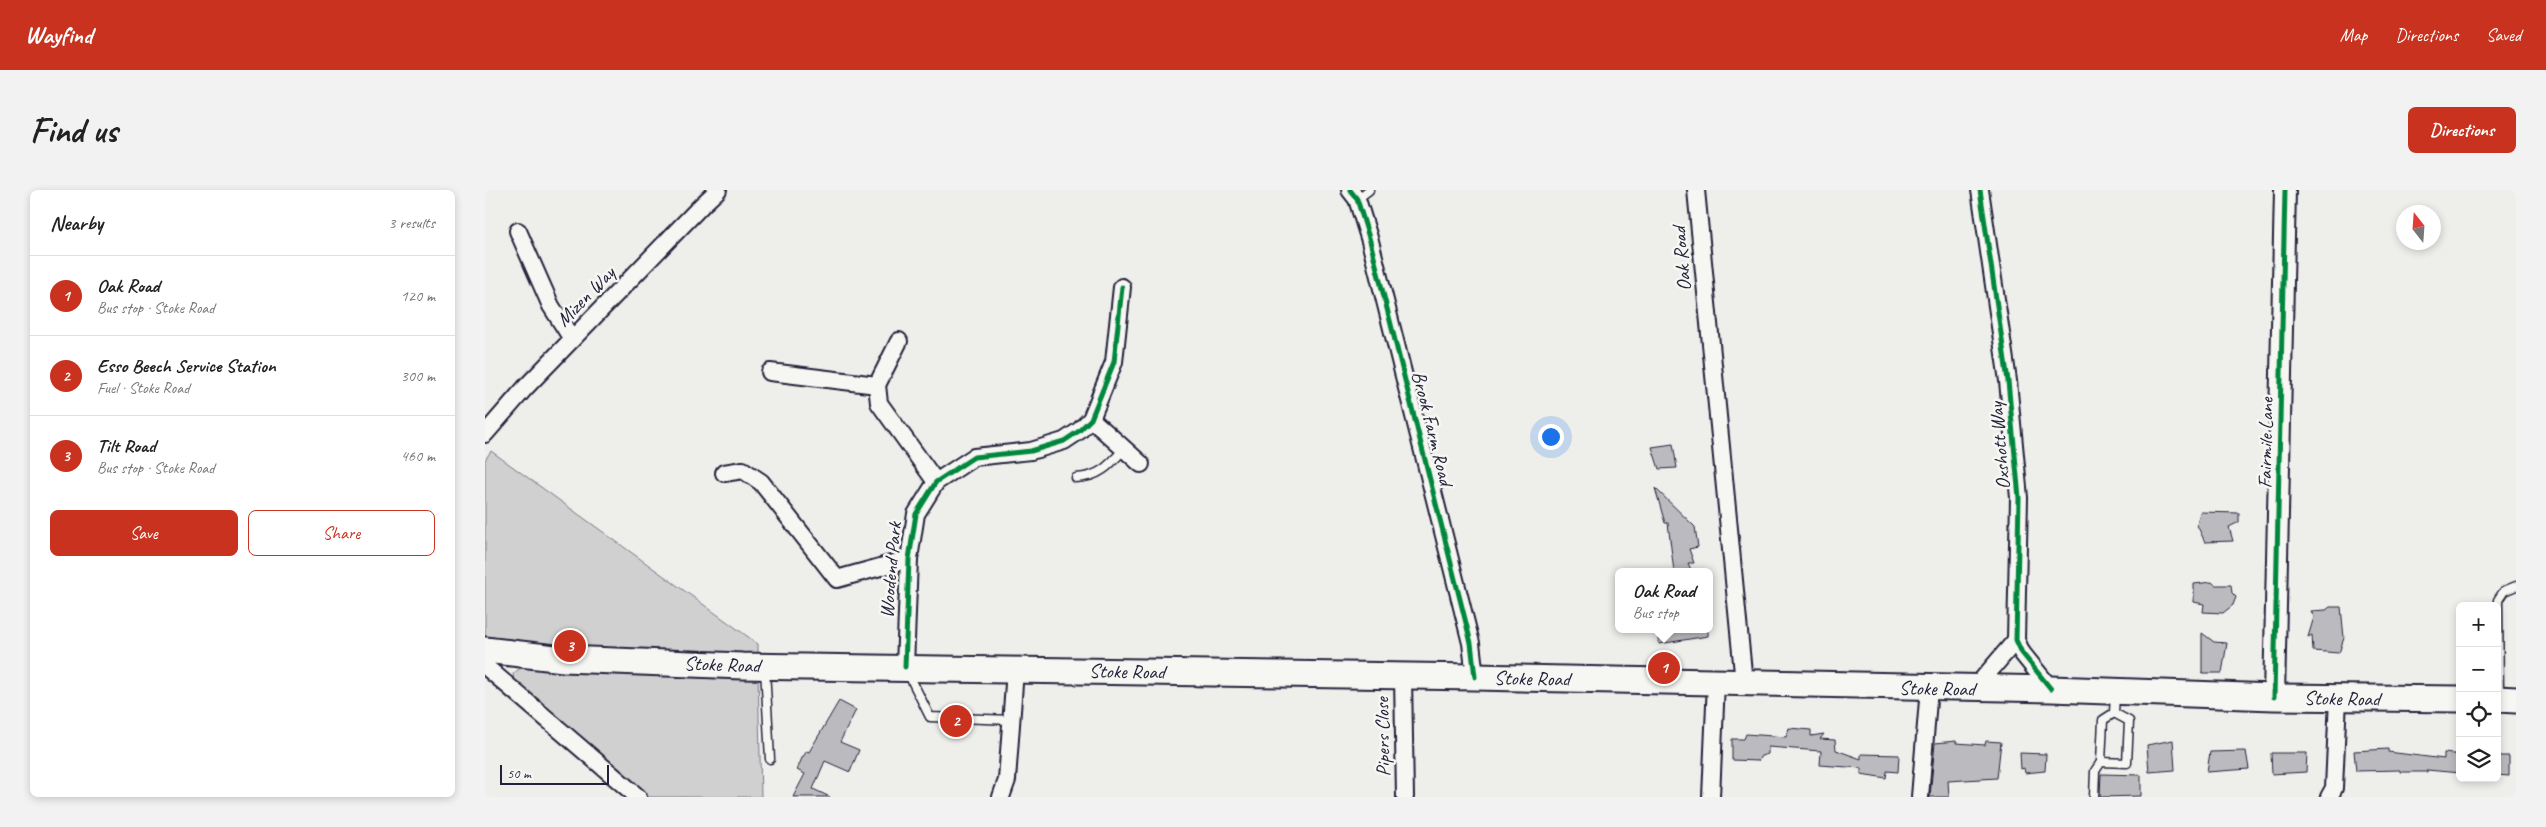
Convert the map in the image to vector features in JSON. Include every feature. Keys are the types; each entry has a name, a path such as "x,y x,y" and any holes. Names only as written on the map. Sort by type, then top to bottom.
{"main road":[{"name":"Stoke Road","path":"485,650 564,659 765,666 1475,677 1929,688 2051,689 2115,703 2274,697 2456,699"}],"street":[{"name":"Mizen Way","path":"485,434 525,388 703,204 719,190"},
{"name":"Oak Road","path":"1696,190 1743,683"},
{"name":"Oxshott Way","path":"1980,190 2008,381 2019,489 2016,640"},
{"name":"Fairmile Lane","path":"2274,697 2285,190"},
{"name":"Brook Farm Road","path":"1359,193 1471,642 1475,677"},
{"path":"518,231 551,306 572,339"},
{"name":"Woodend Park","path":"905,667 909,559 916,514 936,482 974,457 1031,451 1064,441 1079,431 1091,419 1114,362 1122,287"},
{"path":"899,341 877,385 879,403 936,482"},
{"path":"770,372 877,385"},
{"path":"1091,419 1141,464"},
{"path":"724,473 743,470 761,482 837,579 909,559"},
{"path":"1975,688 2016,640 2022,653 2051,689"},
{"path":"485,666 638,797"},
{"path":"1001,797 1007,780 1015,670"},
{"name":"Pipers Close","path":"1403,676 1405,797"},
{"path":"1711,797 1716,682"},
{"path":"1919,797 1929,688"},
{"path":"2329,797 2334,788 2338,698"}],"lane":[{"path":"1076,478 1095,476 1108,467 1124,449"},
{"path":"2504,699 2498,600 2504,591 2516,586"},
{"path":"765,666 770,759"},
{"path":"905,667 930,717 1012,720"},
{"path":"2094,797 2095,771 2101,762 2103,720 2115,703 2129,720 2127,763 2101,762"}],"shaded area":[{"path":"491,451 758,644 758,653 524,645 485,638 485,460"},
{"path":"524,665 758,673 761,797 649,797 616,772 514,681 513,674"}],"building":[{"path":"1673,444 1677,468 1659,469 1652,447"},
{"path":"1655,488 1695,527 1698,547 1689,549 1694,563 1688,563 1690,568 1674,568 1668,523 1665,523"},
{"path":"2200,512 2239,513 2239,522 2229,527 2233,541 2205,542 2197,525"},
{"path":"2212,582 2215,585 2231,585 2232,593 2236,597 2233,605 2223,613 2203,612 2204,604 2194,602 2194,584"},
{"path":"2330,607 2341,607 2344,638 2339,653 2313,651 2312,635 2308,637 2314,617 2311,611 2326,610"},
{"path":"1659,633 1708,633 1708,636 1659,644"},
{"path":"2202,633 2214,642 2227,643 2222,673 2202,673"},
{"path":"839,701 856,710 840,742 859,750 850,772 825,761 813,789 830,797 793,797 805,774 797,770 802,758 807,751 809,752"},
{"path":"1789,728 1811,730 1811,736 1824,734 1820,739 1835,740 1836,750 1861,759 1861,754 1899,755 1898,772 1887,771 1886,778 1861,774 1861,768 1820,765 1821,751 1768,747 1768,754 1761,756 1758,761 1732,760 1732,739 1744,739 1746,734 1786,737"},
{"path":"2173,740 2175,770 2149,772 2147,745"},
{"path":"1956,741 1956,743 1985,745 1986,741 2001,742 1997,778 1948,781 1949,797 1930,797 1935,743"},
{"path":"2388,749 2388,752 2444,759 2444,753 2456,754 2456,773 2427,770 2427,772 2400,772 2400,770 2356,771 2354,751"},
{"path":"2246,751 2249,769 2207,772 2210,752"},
{"path":"2020,753 2046,754 2045,771 2025,773 2024,768 2021,769"},
{"path":"2271,753 2307,753 2306,772 2272,774"},
{"path":"2501,756 2509,756 2509,776 2501,775"},
{"path":"2101,774 2141,775 2141,796 2100,797"}],"cycle path":[{"path":"1350,190 1357,199 1370,241 1471,643 1475,677"},
{"path":"1980,190 2008,381 2019,498 2016,640 2022,653 2051,689"},
{"path":"2274,697 2285,190"},
{"path":"905,667 909,559 916,514 936,482 974,457 1031,451 1064,441 1079,431 1091,419 1114,362 1122,287"}],"place":[{"name":"Tilt Road","path":"570,646"},
{"name":"Oak Road","path":"1664,668"},
{"name":"Esso Beech Service Station","path":"956,721"}]}
